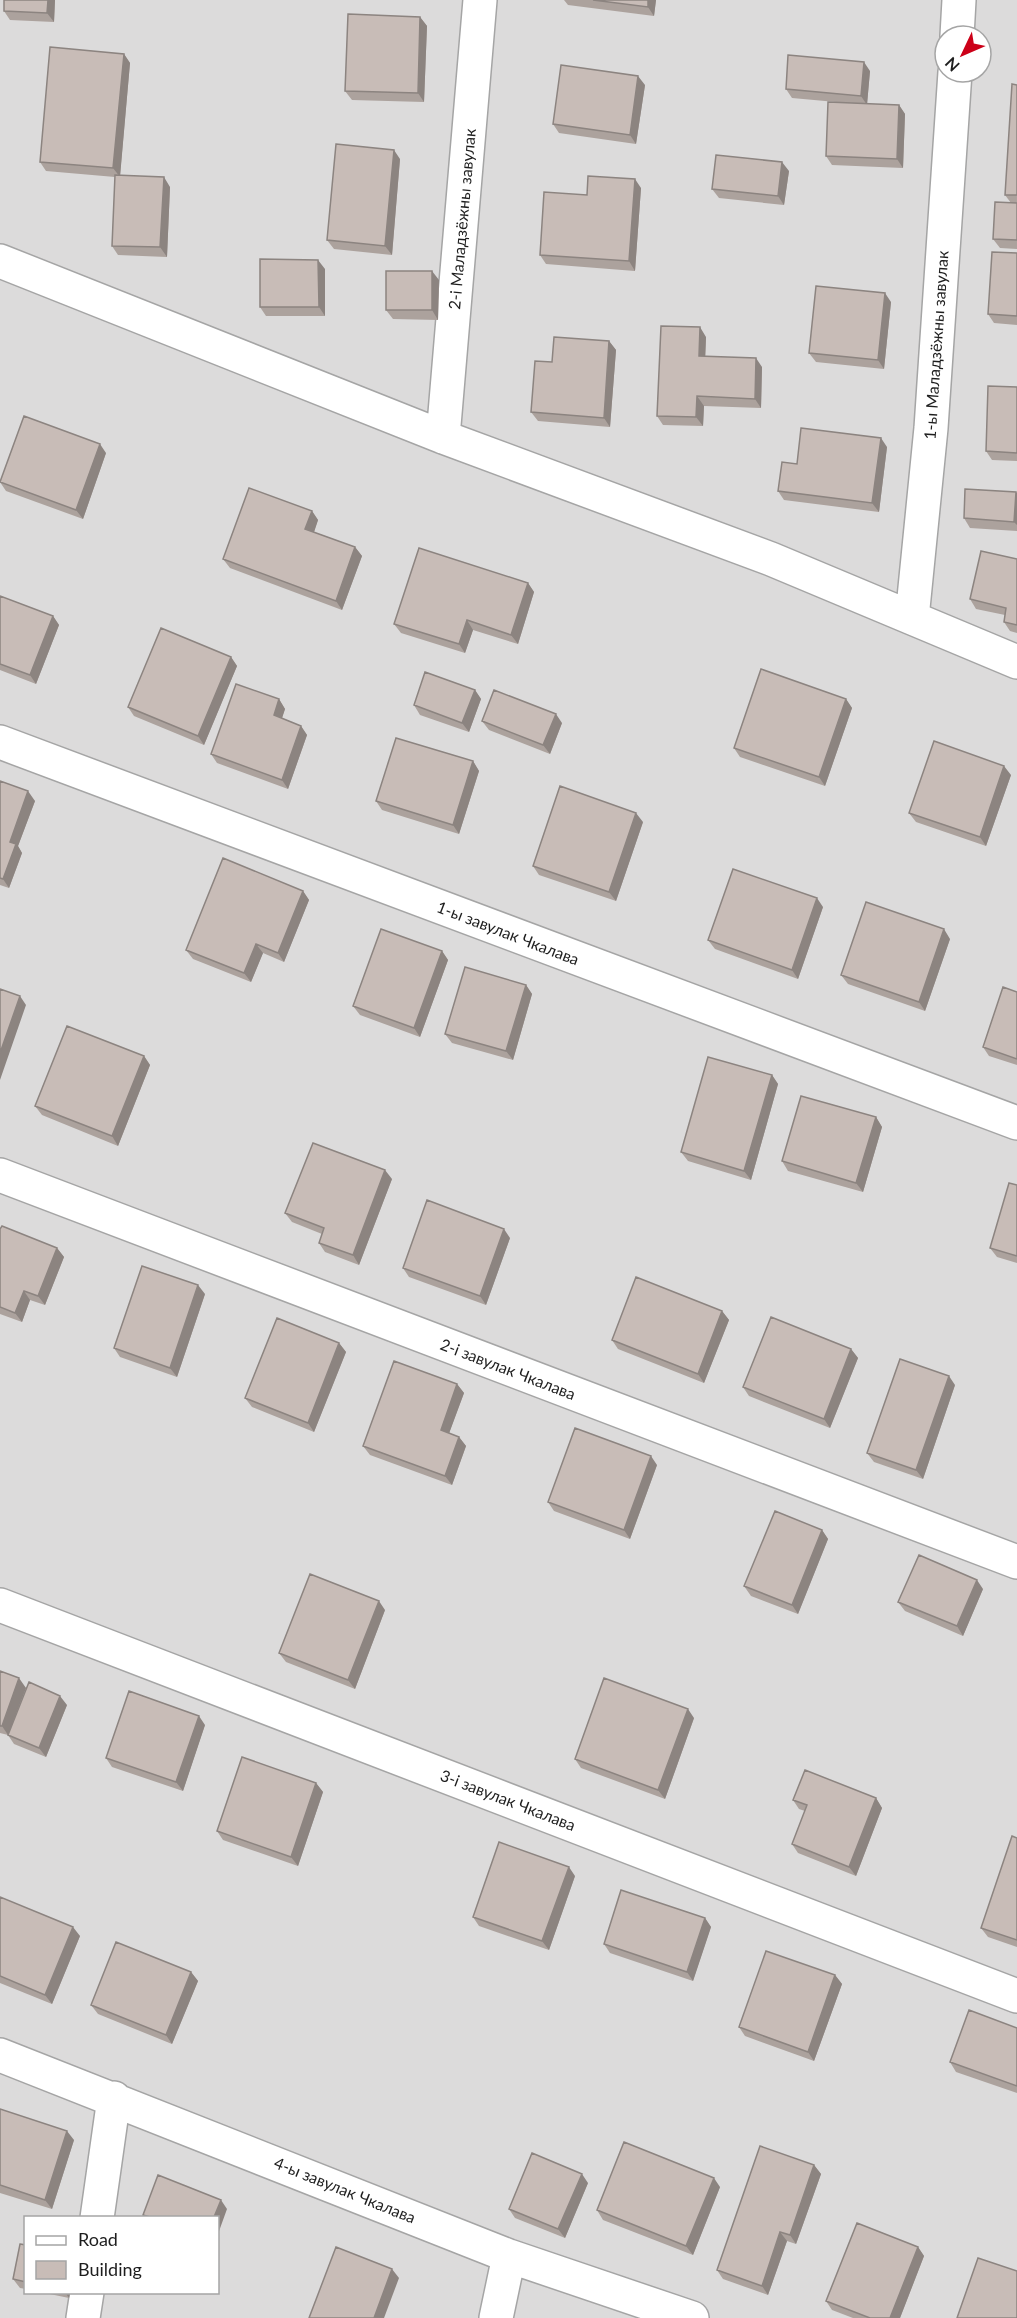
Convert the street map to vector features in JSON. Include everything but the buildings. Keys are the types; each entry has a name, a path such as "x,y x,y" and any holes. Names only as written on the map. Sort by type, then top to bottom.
{"street":[{"name":"2-і Маладзёжны завулак","path":"443,437 480,0"},
{"path":"958,24 959,0"},
{"name":"1-ы Маладзёжны завулак","path":"912,618 932,428 953,84"},
{"path":"0,261 443,437 771,559 1017,662"},
{"name":"1-ы завулак Чкалава","path":"0,742 1017,1123"},
{"name":"2-і завулак Чкалава","path":"0,1175 1017,1562"},
{"name":"3-і завулак Чкалава","path":"0,1605 1017,1996"},
{"name":"4-ы завулак Чкалава","path":"0,2055 114,2098 509,2256 692,2318"},
{"path":"97,2216 114,2098"},
{"path":"496,2318 509,2256"},
{"path":"83,2318 87,2294"}],"shaded area":[{"path":"0,0 1017,0 1017,2318 0,2318"}]}
